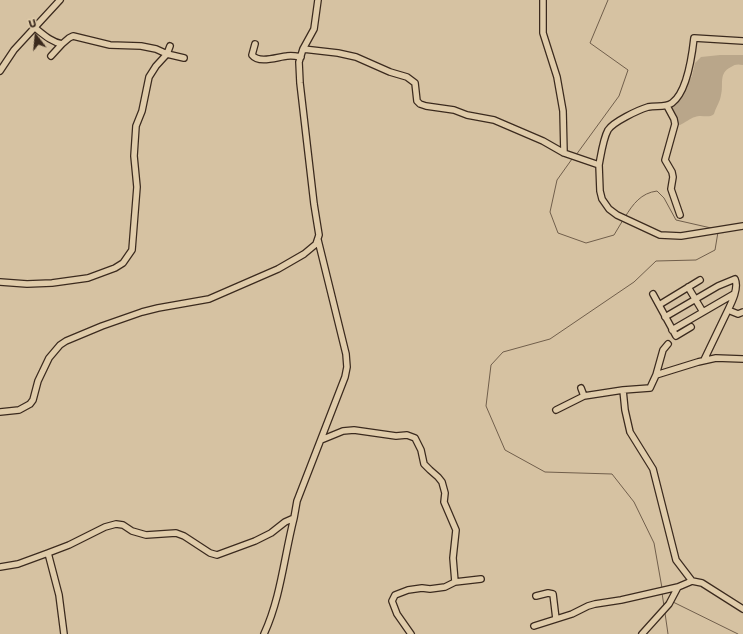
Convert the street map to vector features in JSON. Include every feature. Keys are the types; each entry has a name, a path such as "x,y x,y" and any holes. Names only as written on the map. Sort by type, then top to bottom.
{"street":[{"path":"0,71 14,50 60,0"},
{"path":"543,0 543,33 557,77 563,111 564,153"},
{"path":"264,634 272,618 279,592 298,501 343,383 347,367 346,354 318,240 319,235 300,83 300,57 314,29 317,1"},
{"path":"34,27 51,40 62,44"},
{"path":"50,56 73,36 110,45 141,46 184,58"},
{"path":"743,41 694,38 691,64 681,91 675,100 667,106 653,106 642,110 609,128 599,165 600,191 602,199 609,209 617,215 660,235 681,236 743,226"},
{"path":"255,44 252,55 256,58 270,59 287,56 300,57"},
{"path":"0,282 27,284 57,283 82,279 115,268 123,263 130,254 132,250 138,187 134,156 136,126 142,111 149,77 156,66 167,54 170,46"},
{"path":"303,49 338,53 366,61 390,72 411,79 416,86 418,102 422,106 454,110 467,115 494,120 543,141 564,153 599,165"},
{"path":"667,106 675,124 665,160 672,172 673,177 671,188 680,215"},
{"path":"0,412 18,410 30,404 33,400 38,381 49,358 60,344 102,326 142,312 198,302 223,293 296,259 310,250 318,240"},
{"path":"665,317 695,299 735,279 737,283 728,310 704,360"},
{"path":"659,305 700,280"},
{"path":"688,287 703,312"},
{"path":"653,294 676,336 691,328"},
{"path":"672,330 734,294"},
{"path":"728,310 738,314 743,312"},
{"path":"556,410 584,396 623,390 650,388 656,376 663,350 668,344"},
{"path":"656,376 704,360 716,358 743,359"},
{"path":"581,388 584,396"},
{"path":"623,390 625,410 630,432 653,469 676,560 692,581"},
{"path":"321,440 343,431 354,430 396,436 407,435 415,438 421,450 424,464 442,482 445,493 444,502 456,530 453,558 455,582"},
{"path":"0,567 18,564 48,553 76,542 105,527 116,524 123,525 132,531 146,535 176,533 184,536 210,553 217,555 255,541 271,533 285,522 294,518"},
{"path":"48,553 59,595 64,634"},
{"path":"411,634 396,611 392,601 395,595 408,590 445,587 455,582 481,579"},
{"path":"534,626 572,614 595,604 621,600 678,587 692,581 702,583 743,609"},
{"path":"642,634 665,608 678,587"},
{"path":"536,596 548,593 553,594 556,619"}],"shaded area":[{"path":"743,55 743,65 734,65 724,72 722,91 714,114 709,116 698,116 691,118 680,125 677,124 669,107 680,95 692,76 695,63 701,57"}],"waterway":[{"path":"576,155 619,96 628,70 590,43 608,0"},
{"path":"572,159 557,180 550,212 558,233 586,243 614,235 623,220"},
{"path":"625,217 638,200 646,194 657,191 664,198 676,220 711,228"},
{"path":"662,588 654,543 634,502 612,474 545,472 505,450 486,406 491,365 503,352 550,339 634,282 656,261 696,260 715,250 718,232"},
{"path":"662,593 664,606"},
{"path":"673,602 738,634"},
{"path":"665,613 668,634"}]}
